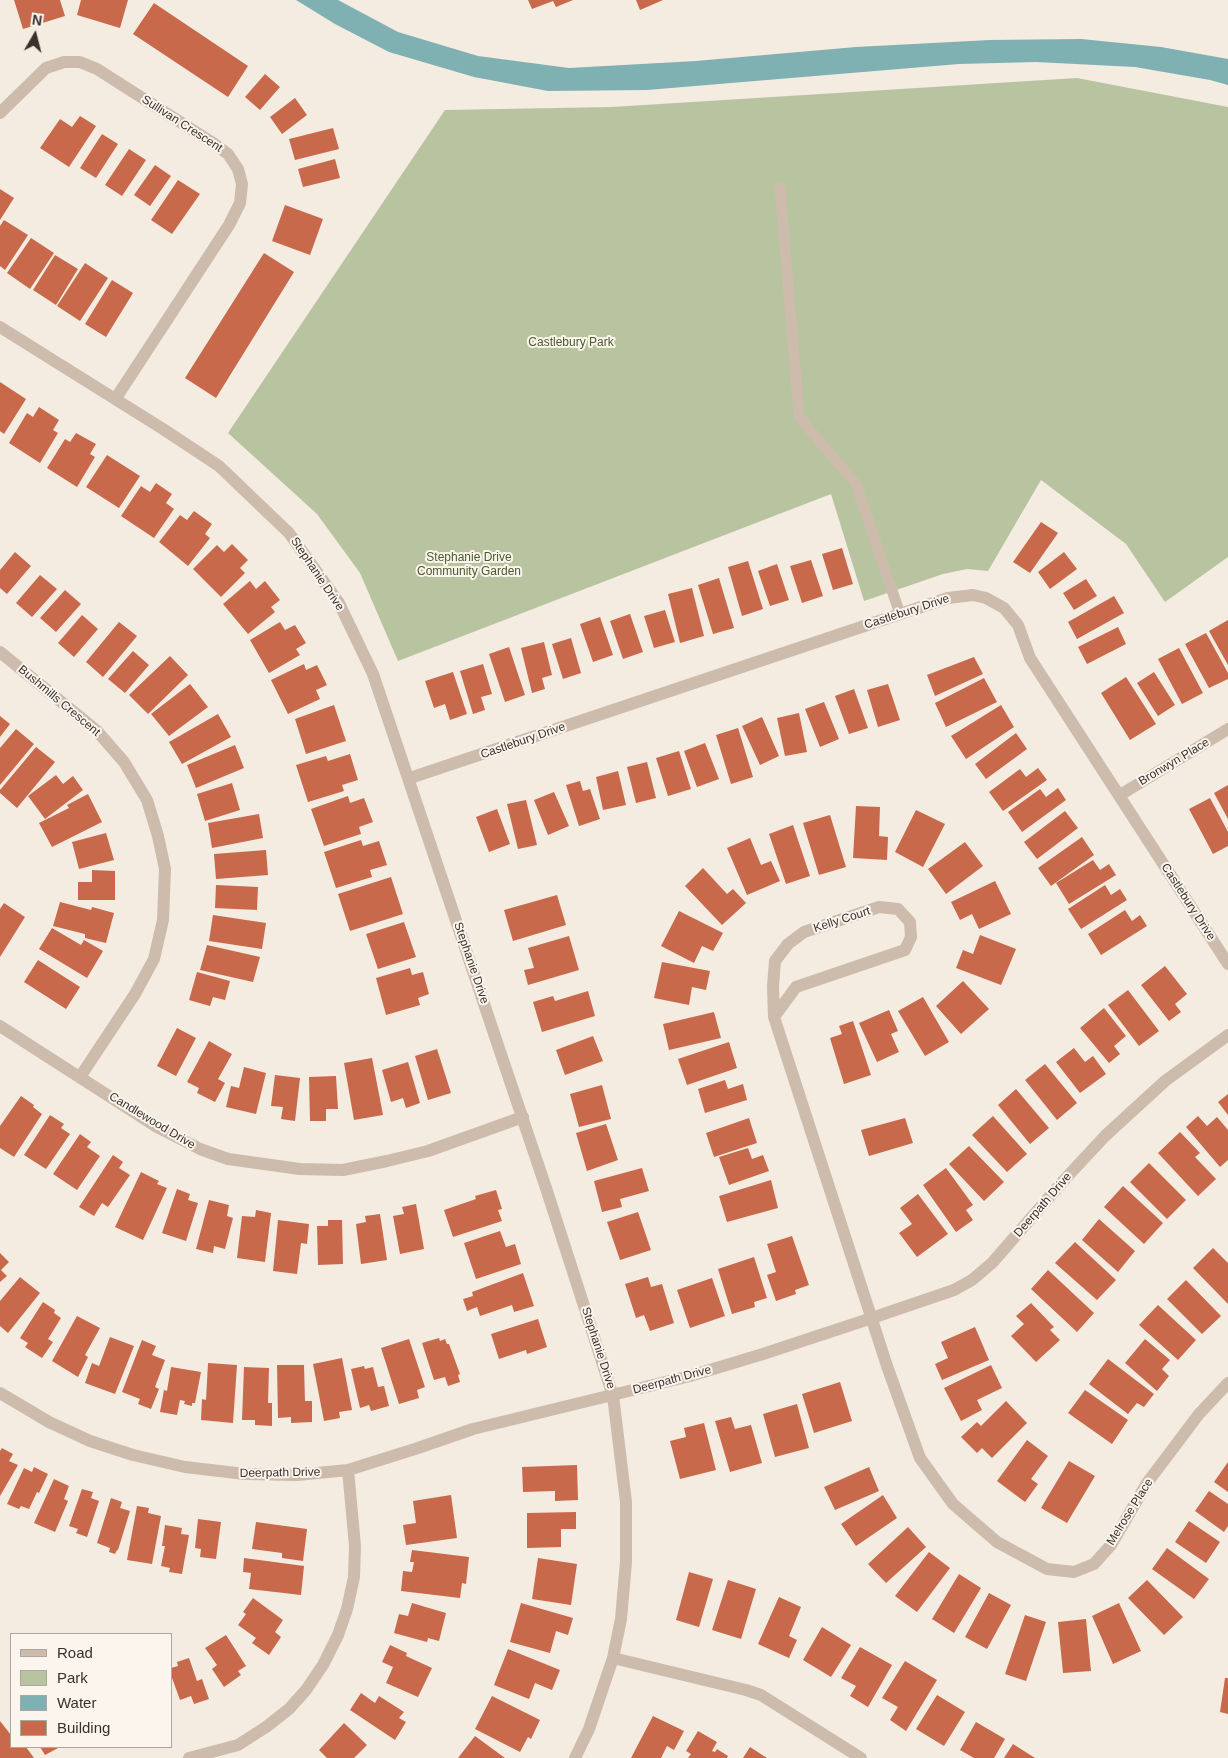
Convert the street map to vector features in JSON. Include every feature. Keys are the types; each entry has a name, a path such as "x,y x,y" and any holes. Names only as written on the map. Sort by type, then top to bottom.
{"street":[{"name":"Sullivan Crescent","path":"0,113 46,68 64,62 80,62 97,69 213,143 228,154 238,169 242,184 240,203 229,225 116,398"},
{"name":"Stephanie Drive","path":"0,327 116,398 219,466 286,530 339,603 373,674 410,778 523,1117 613,1396 626,1502 625,1571 621,1619 614,1658 589,1729 576,1758"},
{"name":"Castlebury Drive","path":"410,778 957,596 986,598 1004,608 1018,625 1030,658 1228,964"},
{"name":"Bushmills Crescent","path":"0,652 97,731 124,762 148,800 165,869 163,920 154,959 135,994 80,1077"},
{"name":"Bronwyn Place","path":"1120,795 1228,729"},
{"name":"Kelly Court","path":"774,1018 796,987 906,950 911,937 910,922 898,910 879,908 804,932 788,944 775,961 773,986 774,1018 872,1318"},
{"name":"Candlewood Drive","path":"0,1026 158,1127 200,1149 228,1160 300,1169 343,1170 428,1150 523,1117"},
{"name":"Deerpath Drive","path":"0,1393 49,1422 90,1441 133,1455 185,1467 245,1474 297,1475 348,1470 472,1429 690,1376 872,1318 954,1290 972,1280 992,1263 1065,1179 1106,1136 1165,1081 1228,1035"},
{"name":"Melrose Place","path":"872,1318 893,1384 920,1458 953,1504 997,1542 1047,1569 1074,1572 1094,1564 1111,1545 1147,1484 1199,1414 1228,1383"},
{"path":"189,1758 238,1745 266,1727 306,1690 323,1665 338,1635 347,1609 354,1577 355,1546 348,1470"},
{"path":"614,1658 761,1695 861,1758"}],"lane":[{"path":"780,188 799,415 856,484 900,614"}],"green space":[{"name":"Castlebury Park","path":"1077,78 1228,107 1228,557 1165,602 1126,544 1041,480 988,571 967,569 943,574 864,601 831,494 398,661 360,573 317,514 228,433 445,110 612,107"}],"water":[{"path":"296,0 338,0 398,32 478,56 569,68 696,61 856,47 990,40 1081,39 1161,47 1228,59 1228,85 1135,67 1036,62 959,64 647,90 548,91 474,77 389,52 335,24"}],"building":[{"path":"14,0 60,0 65,16 23,29"},
{"path":"81,0 128,0 120,28 77,15"},
{"path":"528,0 573,0 556,7 553,1 532,9"},
{"path":"636,0 663,0 640,10"},
{"path":"154,3 248,66 228,97 133,34"},
{"path":"265,74 280,87 260,110 245,97"},
{"path":"295,98 307,115 282,134 270,117"},
{"path":"80,116 96,126 69,167 40,148 60,119 72,127"},
{"path":"333,128 339,149 295,160 289,139"},
{"path":"102,134 118,144 96,178 80,168"},
{"path":"129,149 146,160 122,196 105,185"},
{"path":"335,159 340,178 303,187 298,169"},
{"path":"155,165 171,176 150,206 134,195"},
{"path":"178,180 200,194 172,234 151,220"},
{"path":"0,189 14,198 0,220"},
{"path":"285,205 323,219 310,255 272,241"},
{"path":"4,220 28,235 5,270 0,266 0,226"},
{"path":"31,238 54,253 30,289 7,273"},
{"path":"264,253 294,272 216,398 185,378"},
{"path":"55,255 78,269 56,305 33,290"},
{"path":"85,263 108,278 80,321 57,306"},
{"path":"112,280 133,293 106,337 85,324"},
{"path":"0,382 26,399 4,434 0,431"},
{"path":"39,407 59,420 53,430 58,433 40,463 9,443 27,413 33,417"},
{"path":"76,433 96,444 90,454 95,457 77,487 47,468 65,439 70,442"},
{"path":"107,455 140,476 119,508 86,487"},
{"path":"156,483 172,494 166,503 174,509 154,538 121,516 141,486 150,492"},
{"path":"194,511 212,524 205,534 210,538 188,566 159,542 180,515 187,520"},
{"path":"1041,522 1058,533 1030,573 1013,562"},
{"path":"232,544 248,560 240,568 245,573 221,597 193,569 217,545 224,552"},
{"path":"842,548 853,584 833,590 822,554"},
{"path":"15,552 31,566 7,594 0,588 0,570"},
{"path":"1064,552 1077,569 1050,589 1038,572"},
{"path":"811,560 823,596 802,603 790,566"},
{"path":"748,561 763,609 742,616 728,567"},
{"path":"777,564 789,600 770,606 758,571"},
{"path":"40,575 57,589 32,617 16,603"},
{"path":"719,578 734,628 713,634 698,585"},
{"path":"1086,579 1097,596 1074,610 1063,593"},
{"path":"250,581 256,589 265,581 280,600 271,607 275,612 248,634 223,604"},
{"path":"692,588 704,636 680,643 668,594"},
{"path":"65,590 81,604 56,632 40,618"},
{"path":"1114,596 1124,613 1077,639 1068,622"},
{"path":"665,610 675,642 654,648 644,616"},
{"path":"630,614 643,652 623,659 610,621"},
{"path":"82,615 98,629 74,657 58,643"},
{"path":"600,617 613,655 593,662 580,624"},
{"path":"1228,620 1228,665 1209,631"},
{"path":"119,622 137,636 103,677 86,662"},
{"path":"280,622 285,630 295,625 306,643 296,649 300,655 269,673 250,640"},
{"path":"1118,627 1126,644 1087,664 1078,647"},
{"path":"1206,633 1228,673 1228,679 1209,688 1185,644"},
{"path":"571,638 581,673 563,679 552,644"},
{"path":"544,642 552,675 542,678 545,689 532,693 521,648"},
{"path":"509,647 525,695 505,702 489,654"},
{"path":"1179,648 1203,693 1182,704 1158,659"},
{"path":"133,651 149,665 125,693 108,679"},
{"path":"170,656 188,675 148,714 129,695"},
{"path":"974,657 983,674 935,696 927,675"},
{"path":"304,664 306,670 317,665 327,685 316,690 320,699 288,714 271,680"},
{"path":"483,664 492,694 481,697 485,710 473,714 460,671"},
{"path":"453,672 467,714 450,720 445,704 434,708 425,681"},
{"path":"1154,672 1175,705 1158,716 1137,683"},
{"path":"1126,677 1156,724 1130,740 1101,693"},
{"path":"984,678 997,702 946,727 935,703"},
{"path":"190,684 208,707 169,736 151,714"},
{"path":"888,684 900,720 878,727 867,690"},
{"path":"854,689 868,728 849,734 835,696"},
{"path":"824,702 839,739 820,747 805,709"},
{"path":"334,705 346,741 306,754 295,719"},
{"path":"1001,705 1014,727 966,759 951,736"},
{"path":"799,713 807,752 785,756 777,718"},
{"path":"218,714 231,737 182,764 169,742"},
{"path":"0,716 10,724 0,737"},
{"path":"762,717 779,756 760,765 742,726"},
{"path":"738,728 753,777 731,784 716,735"},
{"path":"16,729 34,744 0,785 0,748"},
{"path":"1016,733 1027,749 986,779 975,764"},
{"path":"705,743 719,779 697,787 684,751"},
{"path":"235,745 244,768 196,788 187,765"},
{"path":"36,747 55,762 17,808 0,793 0,790"},
{"path":"679,751 691,789 668,796 656,758"},
{"path":"350,754 358,780 342,785 344,791 308,802 296,765 326,756 328,761"},
{"path":"647,762 656,798 636,803 627,767"},
{"path":"1038,768 1047,780 1003,811 989,792 1020,769 1026,777"},
{"path":"618,771 626,805 603,810 596,777"},
{"path":"56,775 63,784 73,776 83,790 45,819 28,796"},
{"path":"580,781 583,791 590,789 600,819 579,826 566,785"},
{"path":"232,783 240,810 205,821 197,794"},
{"path":"1228,785 1228,819 1214,793"},
{"path":"1058,788 1066,800 1022,832 1008,812 1040,789 1046,797"},
{"path":"554,792 569,826 548,835 534,800"},
{"path":"88,794 102,822 52,847 39,823 69,808 67,805"},
{"path":"348,796 350,803 364,798 373,822 359,827 361,834 324,846 311,809"},
{"path":"1210,798 1228,832 1228,846 1213,854 1189,809"},
{"path":"526,800 537,845 518,849 507,804"},
{"path":"856,806 880,807 879,836 888,837 887,860 853,858"},
{"path":"497,809 510,844 489,852 476,817"},
{"path":"916,810 945,824 923,867 895,852"},
{"path":"1065,811 1078,828 1037,859 1024,842"},
{"path":"259,814 263,838 212,848 208,823"},
{"path":"830,815 846,867 819,875 803,823"},
{"path":"793,825 810,876 786,884 769,834"},
{"path":"106,833 114,860 79,869 72,842"},
{"path":"1082,837 1094,855 1051,886 1038,868"},
{"path":"750,838 761,865 771,861 780,881 747,895 727,848"},
{"path":"361,840 363,846 379,841 387,865 370,870 372,877 336,888 324,852"},
{"path":"965,842 983,866 946,894 928,869"},
{"path":"266,850 268,875 216,879 214,854"},
{"path":"1093,860 1100,870 1109,864 1116,875 1069,904 1056,883"},
{"path":"703,868 727,894 733,889 746,903 722,925 685,886"},
{"path":"92,870 115,871 115,900 78,900 78,882 92,882"},
{"path":"391,877 403,914 350,931 338,894"},
{"path":"995,881 1011,914 979,929 972,914 960,920 951,902"},
{"path":"216,885 258,887 257,910 215,908"},
{"path":"1105,885 1111,895 1120,889 1127,900 1081,929 1068,909"},
{"path":"557,895 566,925 513,941 504,910"},
{"path":"60,902 91,910 92,907 114,913 106,943 85,938 85,934 53,926"},
{"path":"4,903 25,917 0,957 0,909"},
{"path":"1125,910 1132,921 1140,915 1147,926 1101,955 1088,934"},
{"path":"679,911 723,933 713,951 702,946 694,963 661,946"},
{"path":"213,915 266,923 262,949 209,941"},
{"path":"404,922 416,957 378,969 366,934"},
{"path":"52,928 81,945 84,940 103,951 87,978 39,949"},
{"path":"980,935 1016,949 1001,985 956,968 963,950 973,954"},
{"path":"569,936 579,970 528,985 524,970 534,968 528,948"},
{"path":"207,945 260,957 253,982 200,970"},
{"path":"38,960 80,987 66,1009 24,982"},
{"path":"662,962 710,971 706,990 692,987 689,1005 654,998"},
{"path":"1165,966 1187,994 1175,1004 1181,1012 1169,1021 1141,985"},
{"path":"410,968 412,975 423,972 429,994 418,998 420,1005 386,1015 376,978"},
{"path":"197,972 230,981 225,1000 213,997 210,1006 189,1000"},
{"path":"963,981 989,1009 961,1034 936,1006"},
{"path":"1128,990 1159,1031 1139,1046 1108,1005"},
{"path":"588,991 595,1016 542,1032 533,1002 553,996 555,1001"},
{"path":"923,997 949,1042 925,1056 898,1011"},
{"path":"1104,1008 1126,1036 1114,1046 1120,1054 1109,1063 1080,1028"},
{"path":"889,1010 898,1031 891,1034 899,1052 877,1062 859,1023"},
{"path":"714,1012 721,1038 669,1050 663,1024"},
{"path":"853,1021 871,1075 844,1084 830,1038 842,1034 839,1026"},
{"path":"177,1028 196,1038 176,1076 157,1066"},
{"path":"593,1036 603,1061 565,1075 556,1050"},
{"path":"209,1041 232,1054 218,1079 225,1083 215,1102 197,1093 199,1088 187,1082"},
{"path":"729,1042 737,1068 687,1085 678,1059"},
{"path":"1074,1048 1085,1062 1093,1056 1106,1074 1080,1093 1056,1062"},
{"path":"437,1049 451,1093 428,1100 415,1056"},
{"path":"372,1058 383,1115 354,1120 344,1063"},
{"path":"408,1062 420,1103 406,1108 403,1098 391,1102 382,1070"},
{"path":"1045,1064 1077,1103 1057,1120 1025,1080"},
{"path":"244,1067 266,1073 256,1114 226,1107 231,1086 239,1088"},
{"path":"275,1075 300,1078 295,1121 281,1119 283,1107 271,1106"},
{"path":"336,1076 338,1109 326,1109 326,1121 310,1121 309,1077"},
{"path":"725,1080 728,1089 743,1084 747,1100 705,1113 698,1089"},
{"path":"602,1085 611,1119 579,1127 570,1094"},
{"path":"1016,1089 1049,1128 1030,1144 998,1105"},
{"path":"1228,1094 1228,1115 1218,1102"},
{"path":"21,1096 34,1105 33,1107 42,1114 14,1157 0,1148 0,1126"},
{"path":"50,1115 64,1124 61,1128 70,1134 46,1169 24,1155"},
{"path":"993,1116 1027,1154 1007,1172 972,1135"},
{"path":"1198,1116 1207,1126 1217,1117 1228,1130 1228,1160 1220,1167 1186,1127"},
{"path":"749,1118 757,1143 714,1157 706,1133"},
{"path":"905,1118 913,1143 869,1156 861,1130"},
{"path":"606,1124 618,1160 587,1171 576,1133"},
{"path":"1180,1132 1200,1153 1195,1157 1216,1179 1198,1196 1158,1153"},
{"path":"80,1134 91,1142 87,1147 100,1156 77,1190 53,1174"},
{"path":"969,1146 1004,1182 984,1201 949,1164"},
{"path":"748,1148 752,1159 763,1155 769,1171 729,1185 719,1157"},
{"path":"113,1155 123,1162 119,1168 130,1175 108,1207 102,1203 94,1216 79,1207"},
{"path":"1149,1163 1186,1200 1167,1219 1130,1182"},
{"path":"642,1168 649,1191 620,1199 622,1207 602,1212 594,1181"},
{"path":"946,1168 973,1205 966,1210 973,1220 956,1232 923,1185"},
{"path":"141,1172 159,1181 157,1184 167,1188 143,1240 115,1227"},
{"path":"771,1180 778,1208 727,1222 719,1196"},
{"path":"1123,1186 1163,1223 1144,1244 1104,1207"},
{"path":"177,1189 190,1194 188,1200 198,1203 186,1241 162,1233"},
{"path":"496,1190 502,1209 498,1210 502,1221 453,1237 444,1210 476,1199 475,1196"},
{"path":"918,1194 948,1234 917,1257 899,1233 912,1224 900,1208"},
{"path":"209,1200 229,1205 227,1216 233,1218 225,1249 214,1246 213,1253 196,1249"},
{"path":"416,1204 424,1249 400,1254 393,1216 404,1214 402,1207"},
{"path":"256,1210 271,1213 265,1262 237,1258 242,1216 255,1217"},
{"path":"638,1212 651,1250 620,1260 607,1222"},
{"path":"380,1214 387,1260 361,1264 356,1224 366,1222 365,1216"},
{"path":"1099,1219 1135,1251 1118,1272 1082,1240"},
{"path":"278,1220 309,1224 307,1244 301,1243 297,1274 273,1271"},
{"path":"328,1220 342,1220 343,1264 318,1265 317,1226 328,1226"},
{"path":"500,1231 506,1247 515,1244 521,1264 476,1279 464,1243"},
{"path":"792,1236 809,1285 795,1290 796,1294 776,1301 767,1275 776,1272 767,1244"},
{"path":"1075,1242 1116,1280 1097,1300 1055,1263"},
{"path":"1213,1248 1228,1263 1228,1304 1193,1268"},
{"path":"0,1253 9,1262 1,1270 7,1276 0,1282"},
{"path":"754,1257 767,1298 754,1302 755,1307 732,1314 718,1269"},
{"path":"1048,1270 1094,1313 1077,1332 1031,1289"},
{"path":"523,1273 534,1306 514,1312 512,1305 480,1316 477,1307 467,1311 463,1299 473,1296 472,1292"},
{"path":"20,1277 40,1293 8,1333 0,1326 0,1301"},
{"path":"648,1277 651,1287 662,1284 674,1323 650,1331 644,1315 636,1318 625,1284"},
{"path":"712,1278 725,1316 690,1328 677,1290"},
{"path":"1186,1280 1221,1316 1202,1334 1167,1299"},
{"path":"43,1302 55,1310 54,1313 61,1318 48,1339 53,1342 42,1358 25,1347 28,1343 20,1338"},
{"path":"1031,1303 1054,1327 1050,1330 1060,1340 1036,1362 1011,1336 1024,1324 1016,1316"},
{"path":"1158,1305 1196,1340 1178,1360 1139,1325"},
{"path":"77,1316 100,1328 85,1355 88,1357 78,1377 52,1361"},
{"path":"538,1319 547,1347 527,1354 526,1350 499,1359 491,1334"},
{"path":"975,1327 989,1360 942,1380 935,1364 948,1358 941,1342"},
{"path":"110,1337 134,1346 115,1394 85,1383 92,1363 99,1366"},
{"path":"439,1338 440,1341 445,1339 447,1344 449,1344 460,1374 458,1375 460,1382 448,1386 445,1377 434,1380 422,1343"},
{"path":"409,1339 425,1387 417,1390 419,1398 399,1404 381,1348"},
{"path":"1145,1339 1170,1360 1162,1369 1169,1376 1157,1391 1125,1363"},
{"path":"142,1340 156,1346 152,1355 165,1360 155,1387 159,1389 151,1409 138,1404 140,1399 122,1392"},
{"path":"342,1358 352,1410 339,1412 340,1418 324,1421 313,1364"},
{"path":"1108,1359 1154,1394 1144,1407 1137,1403 1128,1414 1089,1384"},
{"path":"208,1363 237,1365 233,1423 201,1420 202,1399 206,1400"},
{"path":"277,1365 304,1365 305,1401 312,1401 312,1422 291,1423 291,1417 278,1418"},
{"path":"991,1365 1002,1388 977,1400 982,1410 961,1421 944,1388"},
{"path":"364,1366 365,1369 373,1367 378,1387 384,1386 389,1406 371,1411 369,1405 360,1408 351,1369"},
{"path":"171,1367 201,1372 195,1403 192,1403 192,1406 184,1404 185,1401 180,1400 177,1415 160,1412 164,1390 167,1391"},
{"path":"244,1367 269,1368 268,1403 272,1403 272,1426 255,1425 255,1420 242,1420"},
{"path":"840,1382 852,1421 814,1433 802,1394"},
{"path":"1085,1390 1128,1420 1112,1444 1068,1413"},
{"path":"1006,1401 1027,1423 992,1458 982,1448 977,1453 961,1437 977,1422 981,1426"},
{"path":"797,1404 809,1448 775,1457 763,1414"},
{"path":"731,1417 735,1429 751,1425 762,1463 730,1472 715,1421"},
{"path":"704,1423 716,1470 680,1479 670,1441 686,1437 684,1428"},
{"path":"1027,1440 1048,1456 1031,1479 1038,1484 1025,1502 997,1481"},
{"path":"2,1448 13,1454 9,1461 18,1465 0,1496 0,1451"},
{"path":"1069,1461 1095,1476 1067,1523 1041,1508"},
{"path":"1228,1462 1228,1492 1214,1482"},
{"path":"577,1465 578,1500 555,1501 555,1491 523,1492 522,1467"},
{"path":"34,1467 48,1474 29,1509 21,1506 19,1509 7,1504 24,1468 32,1472"},
{"path":"869,1467 879,1491 835,1510 824,1487"},
{"path":"54,1479 69,1486 64,1499 68,1501 55,1532 34,1523"},
{"path":"82,1489 93,1492 91,1498 99,1501 87,1537 76,1533 78,1529 69,1526"},
{"path":"1209,1491 1228,1504 1228,1526 1224,1532 1195,1511"},
{"path":"451,1495 457,1538 406,1545 403,1525 416,1523 413,1501"},
{"path":"883,1495 897,1518 856,1546 841,1524"},
{"path":"111,1498 122,1502 120,1508 130,1511 118,1550 115,1554 109,1552 110,1548 97,1543"},
{"path":"137,1506 149,1508 148,1513 161,1516 152,1564 127,1560"},
{"path":"576,1512 576,1529 561,1529 561,1547 527,1548 527,1513"},
{"path":"198,1519 221,1522 216,1559 200,1557 201,1549 195,1548"},
{"path":"1189,1521 1220,1542 1206,1563 1175,1542"},
{"path":"256,1522 307,1529 303,1561 282,1558 282,1553 252,1549"},
{"path":"165,1525 182,1528 181,1534 189,1535 182,1574 169,1572 170,1568 161,1566 165,1546 162,1546"},
{"path":"908,1527 926,1547 886,1583 868,1564"},
{"path":"1167,1548 1209,1579 1194,1599 1152,1569"},
{"path":"412,1550 469,1557 466,1584 462,1583 460,1598 401,1591 403,1571 412,1572 414,1562 410,1562"},
{"path":"929,1552 950,1568 917,1612 895,1596"},
{"path":"244,1558 304,1566 301,1595 249,1589 251,1573 243,1572"},
{"path":"538,1558 577,1564 571,1605 532,1599"},
{"path":"689,1572 713,1579 699,1627 676,1620"},
{"path":"959,1574 981,1588 954,1633 932,1619"},
{"path":"728,1580 756,1589 741,1639 712,1630"},
{"path":"1147,1580 1183,1617 1164,1635 1128,1598"},
{"path":"989,1593 1011,1605 987,1649 965,1637"},
{"path":"779,1597 801,1607 789,1636 797,1640 789,1658 758,1644"},
{"path":"253,1598 283,1620 275,1632 281,1637 269,1655 252,1643 256,1638 238,1625 246,1614 243,1612"},
{"path":"412,1603 446,1613 439,1641 428,1638 427,1642 394,1633 399,1614 408,1616"},
{"path":"521,1603 573,1618 568,1635 556,1631 550,1653 510,1642"},
{"path":"1119,1603 1141,1651 1113,1664 1092,1616"},
{"path":"1025,1615 1046,1622 1026,1681 1005,1674"},
{"path":"1086,1619 1091,1671 1063,1673 1058,1622"},
{"path":"822,1627 851,1645 831,1677 803,1660"},
{"path":"226,1635 246,1666 238,1671 241,1675 224,1687 212,1669 217,1665 205,1648"},
{"path":"390,1645 407,1653 406,1656 432,1668 418,1697 386,1683 393,1667 382,1662"},
{"path":"860,1647 892,1665 868,1707 850,1696 856,1686 841,1678"},
{"path":"508,1649 560,1670 552,1690 535,1683 529,1699 494,1685"},
{"path":"189,1658 197,1681 202,1679 209,1699 194,1704 191,1696 180,1700 172,1678 172,1668 178,1666 177,1662"},
{"path":"905,1661 937,1680 906,1731 890,1720 898,1707 882,1698"},
{"path":"1225,1678 1228,1678 1228,1714 1220,1712"},
{"path":"361,1693 375,1703 379,1696 404,1712 399,1718 406,1722 395,1740 350,1710"},
{"path":"937,1695 965,1712 944,1746 916,1729"},
{"path":"492,1696 540,1720 531,1739 528,1737 520,1752 475,1729"},
{"path":"653,1716 684,1731 674,1750 667,1746 661,1758 631,1758"},
{"path":"0,1721 10,1734 10,1748 27,1748 34,1758 0,1758"},
{"path":"976,1722 1005,1739 994,1758 974,1758 960,1750"},
{"path":"344,1723 367,1745 354,1758 327,1758 319,1750"},
{"path":"698,1731 717,1742 712,1751 715,1752 717,1749 728,1756 727,1758 688,1758 691,1754 686,1751"},
{"path":"475,1736 505,1758 458,1758"},
{"path":"1013,1744 1035,1758 1004,1758"},
{"path":"750,1747 767,1758 743,1758"},
{"path":"41,1748 58,1748 45,1755"}],"park label":[{"name":"Stephanie Drive Community Garden","path":"469,565"}]}
